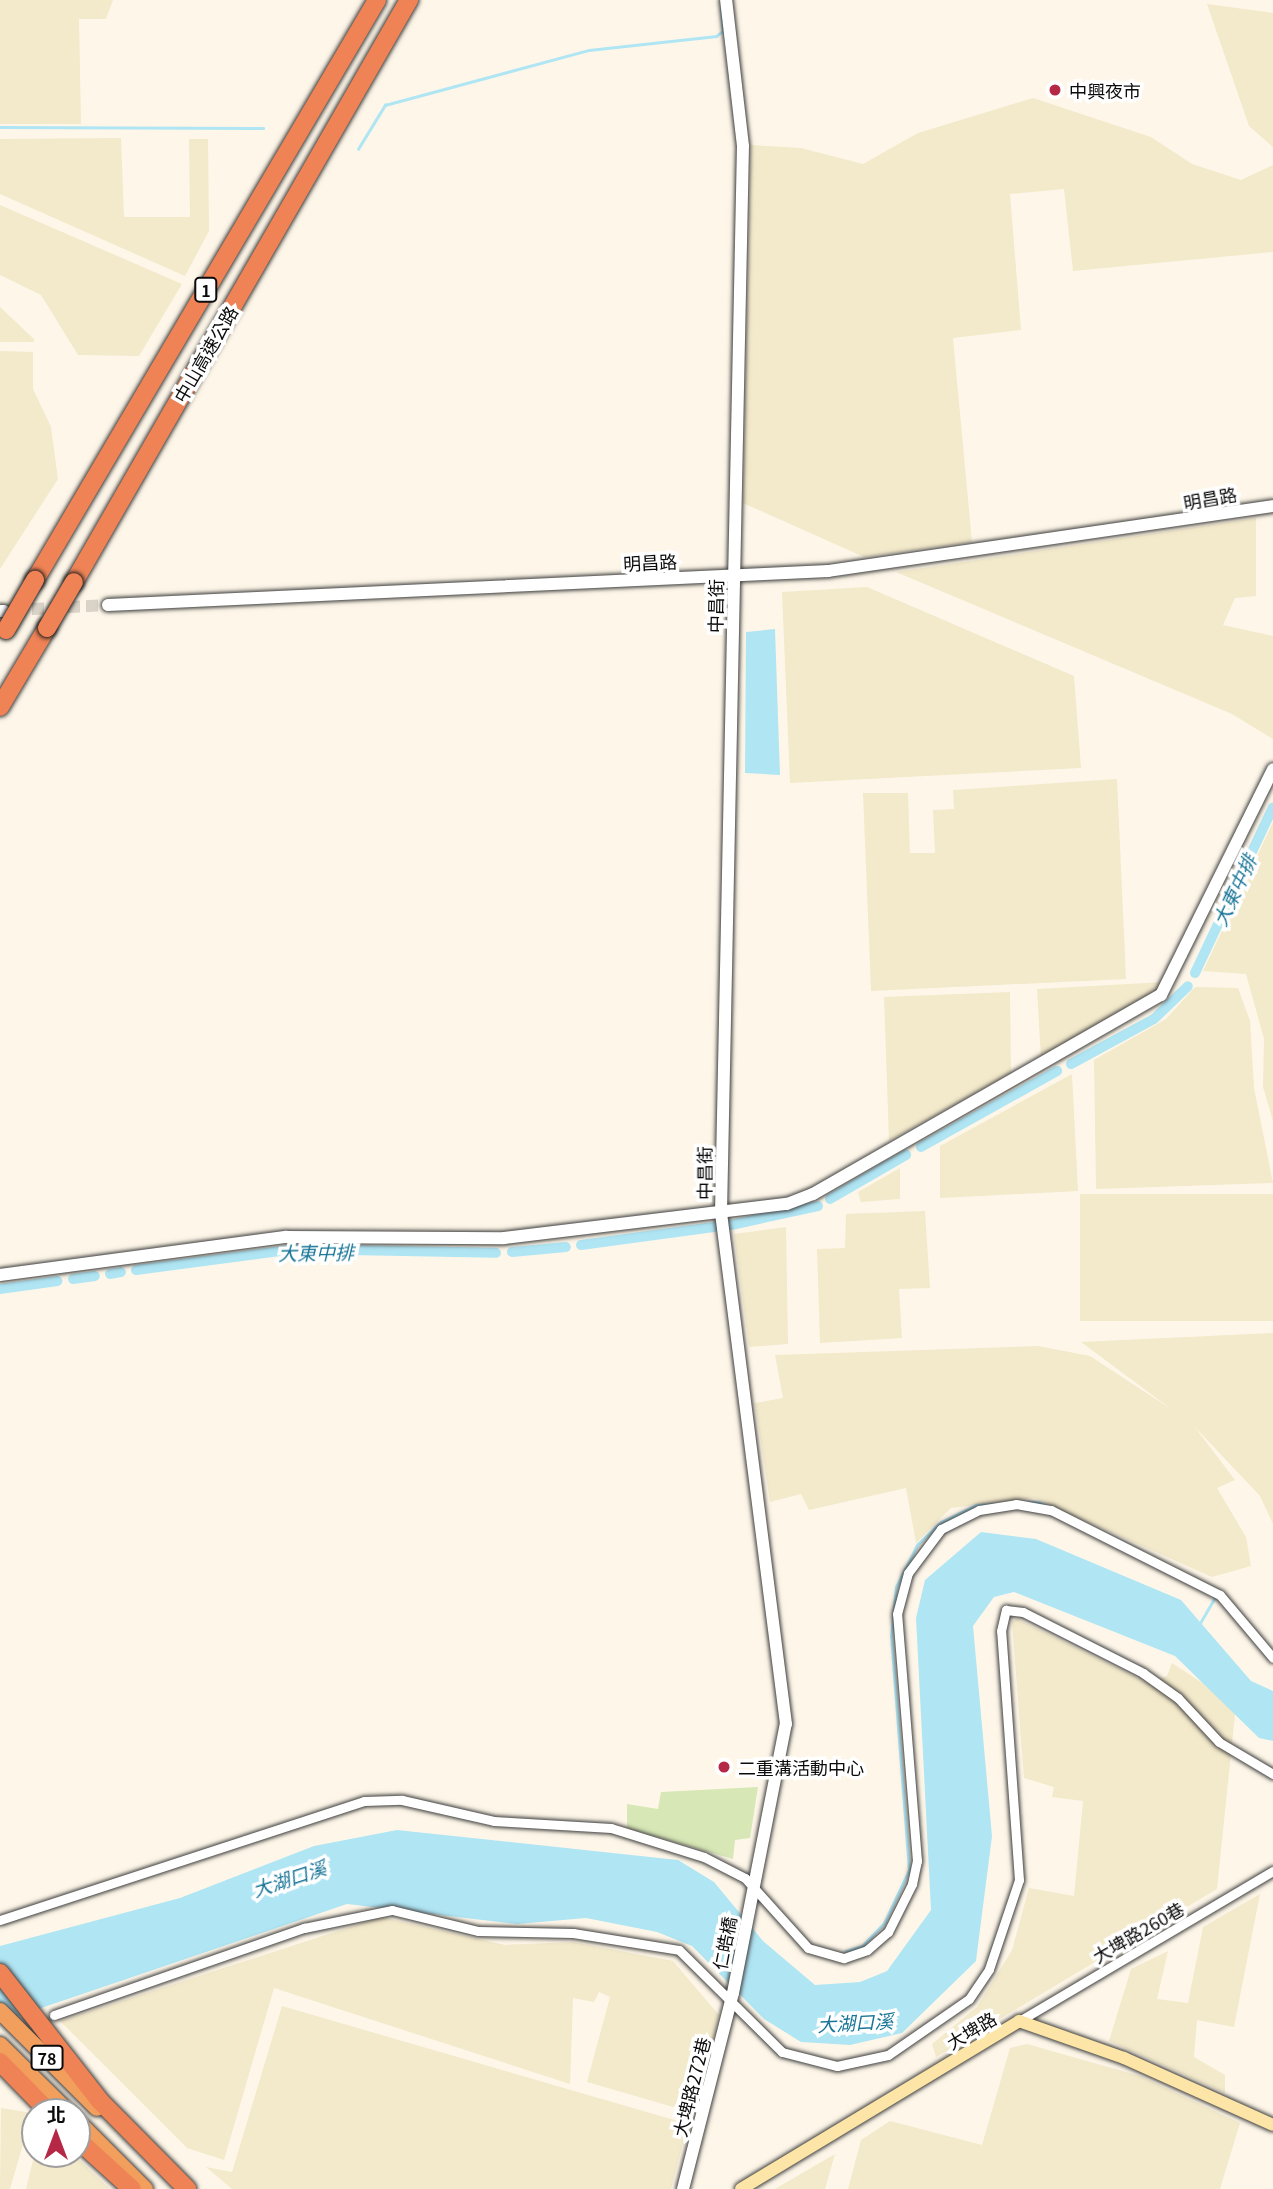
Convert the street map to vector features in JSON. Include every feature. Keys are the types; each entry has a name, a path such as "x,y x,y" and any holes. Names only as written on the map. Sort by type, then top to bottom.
{"highway":[{"name":"中山高速公路","path":"3,635 377,0"},
{"name":"中山高速公路","path":"0,707 409,0"},
{"path":"0,722 44,634"},
{"path":"0,1973 97,2103 187,2189"},
{"name":"78","path":"0,2011 97,2103 180,2189"},
{"name":"78","path":"0,2045 54,2098"},
{"path":"0,2062 35,2098"},
{"path":"91,2136 145,2189"},
{"path":"91,2152 132,2189"}],"main road":[{"name":"大埤路","path":"741,2189 1020,2021 1124,2058 1273,2125"}],"street":[{"name":"中昌街","path":"726,0 743,146 721,1213 786,1724 753,1887"},
{"name":"明昌路","path":"108,606 841,570 1273,506"},
{"path":"0,1275 286,1237 504,1238 721,1213 813,1194 1161,995 1273,769"},
{"path":"0,1920 364,1801 402,1800 494,1821 611,1828 704,1857 753,1887 808,1948 828,1956 867,1950 906,1906 916,1861 899,1598 919,1554 958,1518 1016,1504 1051,1510 1220,1595 1273,1658"},
{"path":"54,2015 304,1928 392,1910 478,1931 573,1933 679,1950 782,2052 837,2066 912,2043 969,1999 994,1959 1019,1880 1001,1631 1006,1610 1023,1612 1143,1673 1178,1698 1219,1742 1273,1774"},
{"name":"大埤路260巷","path":"1020,2021 1273,1871"},
{"name":"仁皓橋","path":"731,1999 753,1887"},
{"name":"大埤路272巷","path":"683,2189 731,1999"}],"shaded area":[{"path":"0,0 113,0 106,19 79,19 81,124 0,124"},
{"path":"1207,4 1273,13 1273,147 1249,126"},
{"path":"1033,98 1151,137 1192,164 1241,180 1273,165 1273,252 1073,271 1064,189 1010,194 1021,330 953,338 972,542 864,557 743,503 751,145 801,148 863,164 918,133"},
{"path":"121,138 124,217 190,217 189,139 208,139 209,231 185,276 0,194 0,139"},
{"path":"0,205 182,284 139,356 78,355 41,295 0,275"},
{"path":"0,307 34,339 34,342 0,342"},
{"path":"0,351 33,352 33,389 51,427 58,479 0,569"},
{"path":"1256,518 1256,596 1235,598 1223,625 1273,636 1273,739 1232,714 896,572"},
{"path":"867,587 1074,676 1081,768 790,783 782,592"},
{"path":"1117,779 1126,979 871,991 863,793 908,793 910,853 935,853 933,810 954,809 953,790"},
{"path":"1273,822 1273,1121 1263,1087 1264,1039 1246,974 1203,971"},
{"path":"1165,982 1167,986 1041,1058 1037,989"},
{"path":"1195,987 1238,988 1250,1021 1254,1088 1273,1183 1096,1189 1094,1060 1166,1019"},
{"path":"1010,992 1011,1073 889,1141 884,997"},
{"path":"1072,1074 1078,1191 940,1198 940,1146"},
{"path":"900,1168 900,1199 861,1202 858,1192"},
{"path":"1080,1194 1273,1194 1273,1321 1080,1321"},
{"path":"925,1211 930,1288 899,1289 902,1338 820,1343 817,1249 845,1248 846,1214"},
{"path":"786,1227 788,1344 749,1347 734,1234"},
{"path":"1273,1333 1273,1524 1260,1496 1194,1426 1235,1480 1217,1488 1246,1537 1251,1566 1212,1577 1034,1498 951,1508 916,1543 906,1488 809,1510 801,1494 770,1502 755,1403 783,1398 775,1355 1038,1346 1090,1356 1171,1409 1081,1342"},
{"path":"1017,1619 1146,1682 1167,1676 1172,1663 1236,1705 1217,1889 936,2057 932,2044 977,2007 1012,1950 1029,1888 1074,1896 1083,1801 1052,1797 1054,1787 1024,1778 1012,1621"},
{"path":"1260,1894 1234,2027 1197,2020 1194,2057 1225,2075 1225,2093 1109,2041 1131,1969 1168,1951 1157,1999 1188,2003 1203,1927"},
{"path":"381,1917 505,1945 573,1942 673,1961 719,2015 694,2113 587,2082 610,1997 599,1992 594,2002 573,1998 570,2084 274,1988 224,2160 187,2148 60,2021"},
{"path":"282,2006 688,2124 671,2189 232,2189 206,2167 232,2172"},
{"path":"1027,2044 1140,2076 1240,2123 1220,2189 848,2189 861,2140 890,2121 982,2145 1010,2048"},
{"path":"1,2108 21,2111 21,2151 10,2189 0,2189"},
{"path":"835,2154 825,2189 775,2189"},
{"path":"31,2168 88,2168 110,2189 26,2189"}],"green space":[{"path":"758,1787 750,1838 735,1840 733,1859 627,1828 627,1804 658,1809 661,1792"}],"water":[{"path":"775,629 780,775 745,773 746,632"},
{"name":"大湖口溪","path":"981,1532 1036,1539 1181,1600 1251,1681 1273,1691 1273,1741 1259,1738 1175,1656 1014,1592 994,1597 973,1626 992,1836 976,1961 902,2033 850,2045 801,2042 764,2019 692,1946 657,1932 586,1918 517,1924 347,1904 0,2022 0,1946 180,1898 314,1846 397,1830 678,1860 714,1882 763,1941 815,1985 860,1982 887,1971 931,1910 916,1618 925,1580"}],"waterway":[{"path":"358,149 385,105 589,50 716,36 723,31 721,10"},
{"path":"0,127 263,128"},
{"name":"大東中排","path":"1195,973 1273,807"},
{"name":"大東中排","path":"1071,1064 1154,1019 1188,986"},
{"name":"大東中排","path":"921,1147 1057,1071"},
{"name":"大東中排","path":"830,1199 906,1155"},
{"name":"大東中排","path":"731,1225 818,1206"},
{"name":"大東中排","path":"581,1245 714,1227"},
{"name":"大東中排","path":"512,1252 566,1247"},
{"name":"大東中排","path":"136,1270 295,1249 496,1253"},
{"name":"大東中排","path":"110,1274 121,1272"},
{"name":"大東中排","path":"73,1279 95,1276"},
{"name":"大東中排","path":"0,1289 57,1281"},
{"path":"846,1951 862,1946 884,1923 909,1870 891,1637 896,1587 917,1545 941,1522 976,1505 1039,1502 1218,1591"},
{"path":"1199,1625 1215,1597"}],"tunnel":[{"path":"14,610 108,605"}],"place":[{"name":"中興夜市","path":"1055,90"},
{"name":"二重溝活動中心","path":"724,1767"}]}
